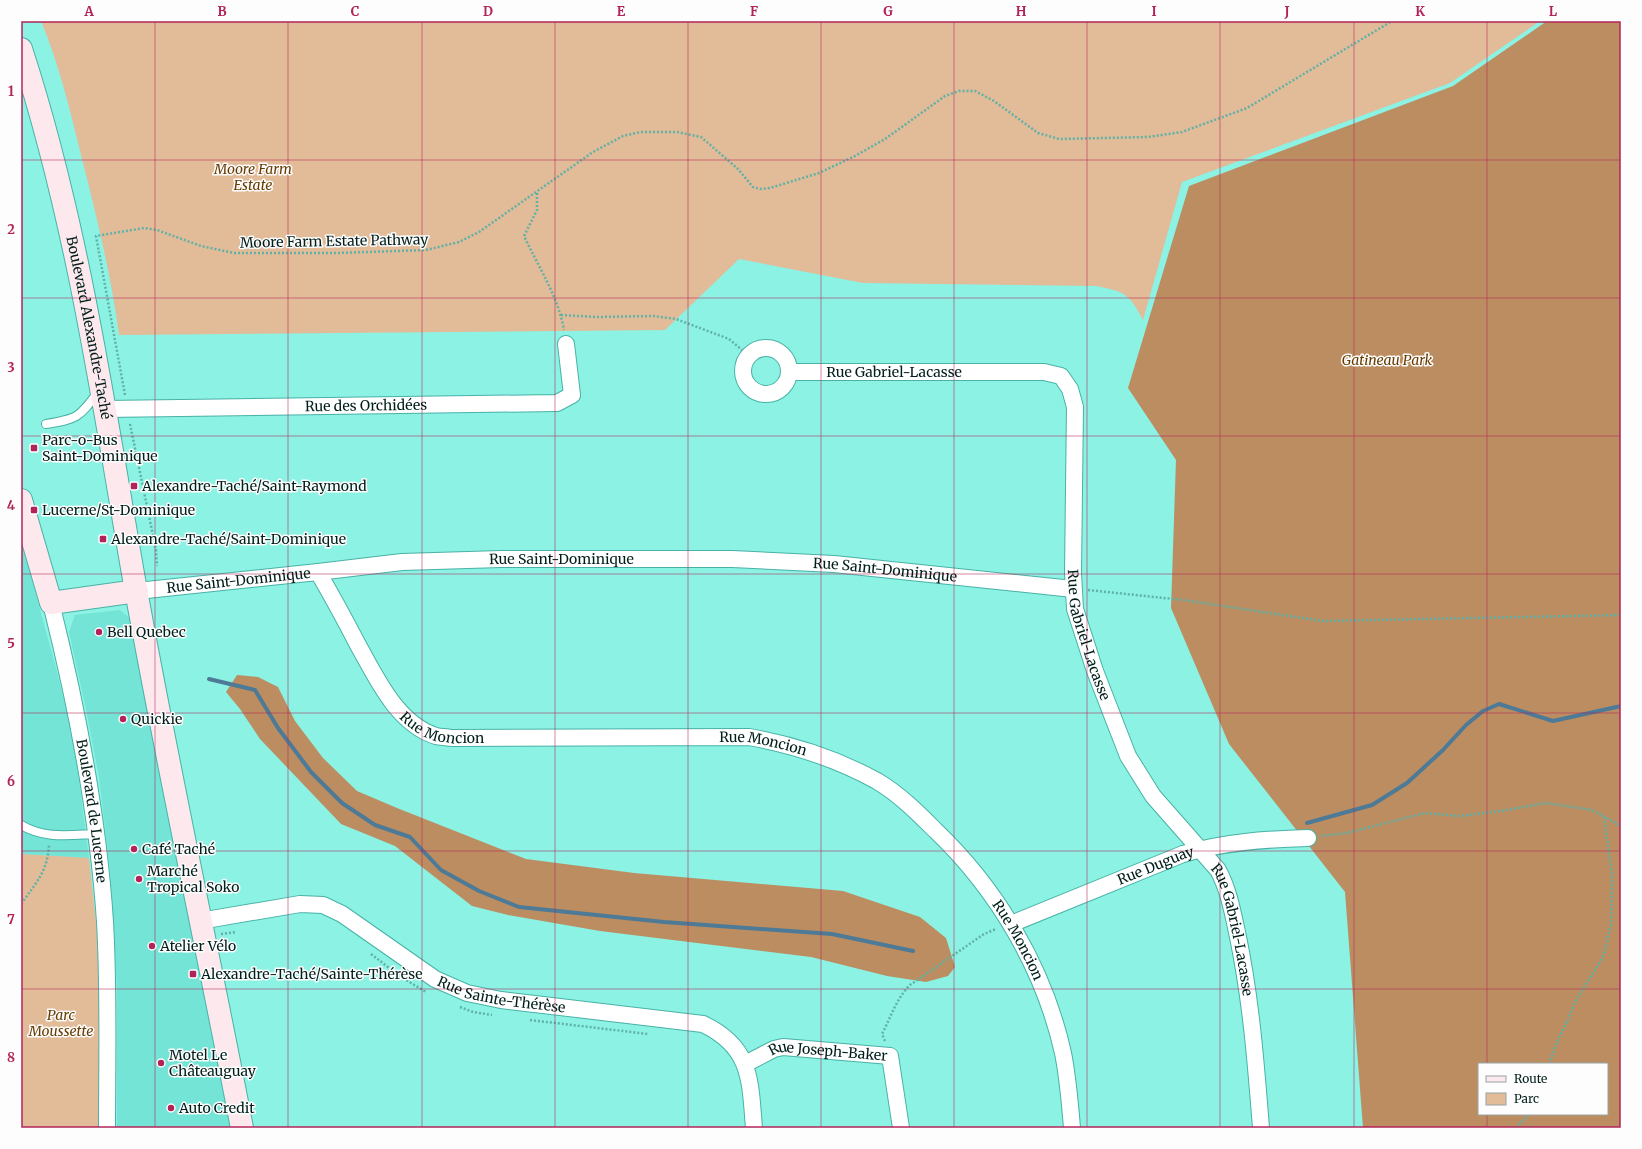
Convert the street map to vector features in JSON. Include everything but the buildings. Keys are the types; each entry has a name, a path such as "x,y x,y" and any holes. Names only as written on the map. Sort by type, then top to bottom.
{"main road":[{"name":"Boulevard Alexandre-Taché","path":"21,49 49,141 76,257 102,387 137,591 200,921 242,1128"},
{"name":"Boulevard de Lucerne","path":"21,500 51,603"},
{"name":"Rue Saint-Dominique","path":"51,603 137,591"}],"street":[{"name":"Rue des Orchidées","path":"105,409 557,403 572,395 566,344"},
{"path":"765,348 772,348 780,352 785,357 789,372 788,379 784,386 771,393 764,394 757,392 746,382 744,375 743,367 748,356 757,349 765,348"},
{"name":"Rue Gabriel-Lacasse","path":"789,372 1044,372 1061,376 1070,389 1075,407 1073,589 1075,609 1095,671 1128,756 1153,796 1218,870 1224,881 1234,916 1250,1009 1262,1128"},
{"name":"Rue Saint-Dominique","path":"137,591 402,562 440,560 732,559 834,564 1073,589"},
{"name":"Rue Moncion","path":"318,572 377,679 392,703 406,717 435,736 451,738 749,737 796,747 826,757 853,769 895,793 963,858 999,904 1011,924 1043,990 1058,1033 1067,1072 1072,1128"},
{"name":"Boulevard de Lucerne","path":"51,603 81,732 96,834 105,920 107,1128"},
{"name":"Rue Duguay","path":"1011,924 1183,854 1255,841 1308,838"},
{"name":"Rue Sainte-Thérèse","path":"200,921 300,904 323,905 342,914 435,979 467,993 501,1000 703,1024 713,1029 723,1037 734,1048 745,1064 750,1083 754,1128"},
{"name":"Rue Joseph-Baker","path":"745,1064 774,1049 783,1047 890,1056 901,1128"}],"lane":[{"path":"46,424 69,421 81,414 102,387"},
{"path":"21,825 32,832 49,835 96,834"}],"path":[{"name":"Moore Farm Estate Pathway","path":"96,236 139,229 157,230 201,246 234,253 337,253 426,250 459,242 480,232 593,152 623,136 641,132 677,132 701,137 738,169 753,187 760,189 770,188 819,174 855,156 885,139 945,96 959,91 975,92 988,98 1038,132 1059,139 1148,137 1182,132 1247,108 1392,21"},
{"path":"537,192 537,210 524,236 548,282 561,315 566,344"},
{"path":"561,315 597,317 654,316 676,319 729,339 748,356"},
{"path":"1073,589 1183,600 1323,621 1621,615"},
{"path":"1308,838 1347,833 1425,813 1460,816 1546,803 1592,810 1621,826"},
{"path":"1549,1063 1559,1037 1576,1000 1603,957 1611,924 1612,876 1604,817"},
{"path":"21,904 47,864 49,835"},
{"path":"882,1034 898,999 910,985 984,934 998,927 1011,924"},
{"path":"1516,1128 1528,1115"}],"shaded area":[{"path":"21,541 56,668 74,741 89,858 21,854"},
{"path":"120,610 137,624 230,1128 117,1128 117,990 110,870 99,777 69,632 75,615"}],"green space":[{"name":"Moore Farm Estate","path":"41,21 1540,21 1450,83 1182,182 1143,320 1134,304 1125,295 1114,290 1096,286 863,283 739,259 665,330 119,335 116,312 98,222 87,177 64,87"},
{"name":"Gatineau Park","path":"1547,21 1621,21 1621,1128 1363,1128 1345,892 1229,744 1171,608 1176,460 1128,388 1189,186 1453,86"},
{"path":"237,675 258,677 278,687 295,721 323,758 357,791 397,808 526,859 634,873 843,891 920,917 946,938 955,967 948,976 926,982 887,976 811,957 600,931 508,915 472,906 395,846 341,824 260,739 240,709 226,692"},
{"name":"Parc Moussette","path":"21,854 89,858 99,949 100,1128 21,1128"}],"waterway":[{"path":"209,679 255,690 278,728 311,772 342,803 375,825 410,837 441,870 479,891 519,907 664,922 832,934 913,951"},
{"path":"1307,823 1372,805 1407,783 1443,750 1466,725 1483,711 1499,704 1553,721 1621,706"}],"place":[{"name":"Parc-o-Bus Saint-Dominique","path":"34,448"},
{"name":"Alexandre-Taché/Saint-Raymond","path":"134,486"},
{"name":"Lucerne/St-Dominique","path":"34,510"},
{"name":"Alexandre-Taché/Saint-Dominique","path":"103,539"},
{"name":"Bell Quebec","path":"99,632"},
{"name":"Quickie","path":"123,719"},
{"name":"Café Taché","path":"134,849"},
{"name":"Marché Tropical Soko","path":"139,879"},
{"name":"Atelier Vélo","path":"152,946"},
{"name":"Alexandre-Taché/Sainte-Thérèse","path":"193,974"},
{"name":"Motel Le Châteauguay","path":"161,1063"},
{"name":"Auto Credit","path":"171,1108"}]}
